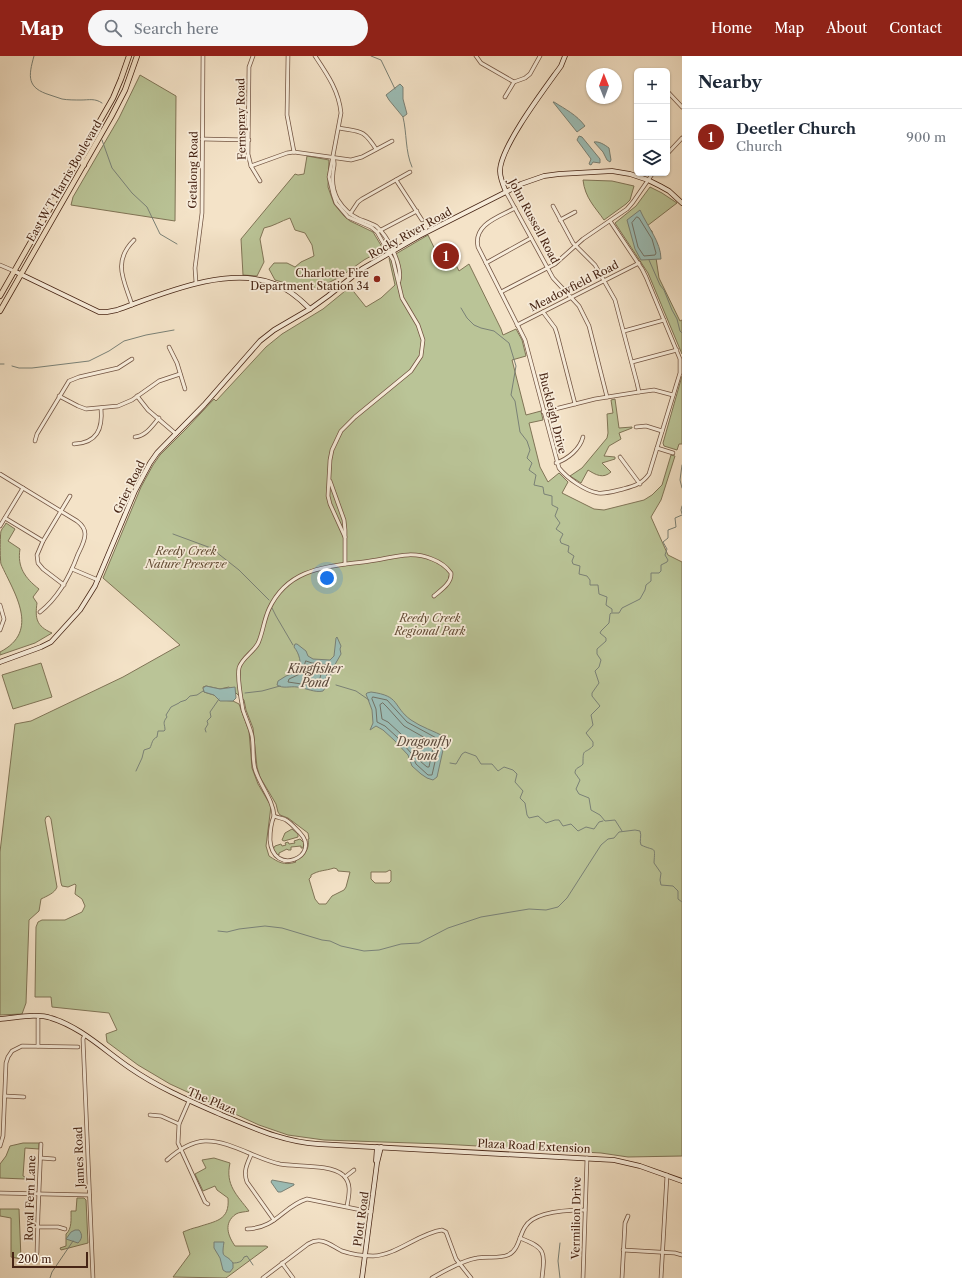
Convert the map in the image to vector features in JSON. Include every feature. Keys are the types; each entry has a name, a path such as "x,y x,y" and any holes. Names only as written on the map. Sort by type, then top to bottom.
{"main road":[{"name":"East W T Harris Boulevard","path":"0,296 107,110 119,86 129,56"},
{"name":"East W T Harris Boulevard","path":"0,311 122,97 137,56"},
{"path":"84,165 82,160 107,110"}],"street":[{"name":"Getalong Road","path":"196,283 194,268 201,224 203,56"},
{"name":"Fernspray Road","path":"253,56 249,67 249,160 260,181"},
{"path":"288,56 287,115 294,152"},
{"path":"315,56 332,82 340,102 341,113 334,158 335,162 332,174 334,192 349,215 379,231 399,269 399,282 402,298 421,333 423,346 420,356 410,371 354,417 341,431 332,450 328,496 330,504 345,537"},
{"path":"476,56 481,63 514,82"},
{"path":"505,97 514,82 528,76 540,56"},
{"name":"John Russell Road","path":"565,56 561,66 521,124 504,156 500,171 502,184 553,278 579,306 585,315 607,397"},
{"path":"670,94 682,106"},
{"path":"339,128 360,131 365,134 376,149"},
{"path":"670,151 682,138"},
{"path":"202,139 248,140"},
{"path":"251,166 287,153 294,152 344,160 357,159 392,141"},
{"name":"Rocky River Road","path":"310,309 362,270 391,252 419,236 506,192 538,178 559,174 612,171 630,174 648,180 669,191 682,203"},
{"path":"349,215 358,202 362,199 410,172"},
{"path":"501,292 548,268 560,260 583,239 627,209 651,176"},
{"path":"396,180 422,220"},
{"path":"553,206 575,246 595,265 615,300 639,392"},
{"name":"Buckleigh Drive","path":"515,208 484,225 478,232 478,247 526,343 556,462 567,478 597,493 606,493 640,484"},
{"path":"379,231 417,211"},
{"path":"560,220 575,212"},
{"path":"610,221 639,263 646,277 677,350 680,365 680,373 649,474 640,484 620,458"},
{"path":"486,263 532,238"},
{"path":"132,305 121,272 121,264 125,250 134,240"},
{"name":"Meadowfield Road","path":"517,324 639,263"},
{"path":"0,265 99,312 110,312 196,283 223,279 245,278 261,280 284,288 310,309"},
{"path":"301,314 304,307 302,301"},
{"name":"Grier Road","path":"0,662 41,647 56,638 86,602 98,580 145,471 157,453 265,336 310,309"},
{"path":"543,312 555,328 575,404"},
{"path":"624,331 664,320"},
{"path":"169,347 185,389"},
{"path":"632,362 677,350"},
{"path":"35,441 37,434 59,396 71,379 118,368 132,359"},
{"path":"59,396 82,408 101,408 125,404 159,381 180,374"},
{"path":"543,412 607,397 639,392 660,391 673,395"},
{"path":"137,396 148,410 176,434"},
{"path":"74,444 86,442 97,434 102,424 101,408"},
{"path":"135,437 142,436 146,433 159,418"},
{"path":"636,427 646,426 662,431"},
{"path":"556,462 570,456 582,442 583,437"},
{"path":"657,448 673,453"},
{"path":"329,473 331,484 344,520 345,564"},
{"path":"0,474 77,521 84,528 84,540 64,585 48,606 40,612"},
{"path":"0,526 23,488"},
{"path":"64,585 42,569 38,563 37,551 70,496"},
{"path":"5,518 42,541"},
{"path":"274,816 286,820 305,838 305,849 300,857 294,860 285,861 275,856 272,851 270,837 274,816 273,806 261,784 255,768 252,736 243,710 238,676 240,664 258,644 269,608 279,594 287,585 301,575 316,569 332,565 378,560 413,554 423,555 442,564 451,573 452,577 448,583 434,596"},
{"path":"72,569 98,580"},
{"path":"0,605 4,619 0,630"},
{"name":"The Plaza","path":"0,1019 38,1016 55,1019 69,1024 114,1057 170,1092 283,1139 307,1143 379,1147"},
{"name":"The Plaza","path":"14,1018 25,1020 55,1019"},
{"path":"38,1019 38,1046"},
{"name":"James Road","path":"85,1035 83,1039 93,1278"},
{"path":"0,1146 3,1136 6,1063 9,1055 20,1046 78,1047"},
{"path":"5,1096 24,1097"},
{"path":"189,1101 179,1124 178,1136 180,1149 205,1202 208,1204"},
{"path":"150,1115 161,1116 179,1124"},
{"path":"167,1160 180,1149 196,1143 213,1142 227,1145 267,1161 289,1165 330,1168 340,1172 345,1177 349,1185 350,1190 347,1206"},
{"name":"Royal Fern Lane","path":"37,1253 41,1144"},
{"name":"Plaza Road Extension","path":"379,1147 587,1158 629,1162 682,1181"},
{"name":"Plott Road","path":"362,1278 379,1147"},
{"path":"251,1155 246,1168 245,1177 274,1220"},
{"path":"41,1158 54,1159"},
{"name":"Vermilion Drive","path":"583,1278 587,1158"},
{"path":"345,1177 354,1170"},
{"path":"661,1278 667,1175"},
{"path":"0,1193 90,1195"},
{"path":"247,1229 259,1228 274,1220 299,1202 307,1199 371,1212"},
{"path":"432,1278 476,1258 505,1256 509,1254 515,1250 528,1222 537,1216 571,1210 585,1210"},
{"path":"622,1278 625,1223 628,1216"},
{"path":"38,1227 58,1227 65,1229"},
{"path":"263,1278 308,1244 318,1240 326,1242 343,1251 372,1256 384,1254 431,1233 442,1230 446,1232 452,1251 471,1278"},
{"path":"520,1238 537,1246 542,1251 544,1260 542,1278"},
{"path":"623,1250 662,1252 682,1255"},
{"path":"282,1263 293,1278"}],"green space":[{"path":"140,75 176,96 175,221 71,205 73,197 119,118"},
{"path":"307,156 329,160 328,187 334,204 350,221 373,232 382,247 382,250 364,260 340,277 320,287 303,288 275,280 269,269 274,263 287,263 295,267 301,262 314,256 312,245 305,233 295,230 290,218 264,228 260,239 264,262 257,276 243,275 241,239 295,174 304,174"},
{"path":"583,180 612,181 634,186 630,200 604,220 588,197"},
{"path":"650,187 677,203 647,226 652,231 659,278 680,321 682,320 682,354 648,273 615,223 636,206"},
{"path":"428,235 443,266 454,261 459,271 469,264 503,335 516,329 522,340 526,356 512,360 526,415 541,411 543,420 529,423 540,467 548,482 559,473 568,482 562,493 594,509 604,510 644,500 652,495 662,485 671,455 675,456 661,500 651,517 668,555 682,562 682,1156 628,1157 601,1153 442,1144 324,1140 288,1135 259,1125 170,1084 138,1065 107,1042 106,1034 117,1030 109,1013 52,1007 51,997 35,997 36,927 38,922 42,920 65,920 82,912 85,906 82,899 75,894 75,884 68,887 62,886 51,819 49,816 46,817 45,820 57,887 53,893 41,899 39,911 29,920 26,1003 22,1014 0,1015 0,852 15,724 31,721 123,677 180,645 103,578 141,487 160,455 214,399 216,401 266,347 282,334 323,309 350,287 366,307 381,298 395,285 389,258","holes":["206,686 220,689 229,687 244,700 253,728 257,767 260,777 276,804 280,815 288,818 308,833 309,839 307,849 304,854 295,861 296,862 288,864 281,863 269,856 266,846 271,806 258,784 252,768 249,731 239,704 233,701 220,700 214,695 204,692 203,687","334,868 338,871 350,872 344,890 332,896 326,904 319,904 315,899 309,879 311,875 319,871","391,871 391,881 389,883 375,883 371,879 371,872"]},
{"path":"682,376 682,444 679,444 677,450 664,446 663,443"},
{"path":"615,399 619,428 632,428 619,433 621,439 609,446 604,456 615,457 615,459 602,463 611,472 602,476 588,470 581,483 570,476 582,468 607,438 607,414 613,413 611,400"},
{"path":"6,523 15,529 8,541 20,549 19,555 23,572 39,589 33,597 37,603 36,613 38,621 43,627 52,633 35,643 0,655 0,652 12,643 19,633 22,623 21,611 17,599 1,564 1,530"},
{"path":"41,663 52,697 13,709 2,675"},
{"path":"292,829 298,834 298,837 284,841 282,840 285,833"},
{"path":"300,839 304,843 303,848 301,848 301,846 291,847 291,850 287,849 279,853 279,855 277,855 273,849 275,846 281,844 282,846 286,845 285,843 288,842 289,844 295,843 294,841"},
{"path":"23,1143 39,1143 39,1149 25,1148 23,1176 25,1179 0,1178 0,1164 6,1156 10,1146"},
{"path":"214,1158 230,1163 229,1178 231,1184 236,1195 249,1211 236,1214 229,1221 228,1230 232,1242 235,1246 268,1247 226,1278 173,1277 190,1254 183,1232 220,1219 227,1211 228,1198 217,1190 215,1186 203,1191 195,1174 206,1168 202,1160"},
{"path":"77,1198 84,1198 86,1200 88,1243 61,1250 60,1248 66,1246 66,1234 70,1227 71,1211 76,1211"},
{"path":"0,1209 19,1209 21,1259 11,1257 11,1218 0,1216"}],"water":[{"path":"400,84 403,87 403,99 407,114 403,117 386,95"},
{"path":"553,102 575,115 585,126 577,132"},
{"path":"579,136 582,137 600,159 600,163 593,162 591,165 589,164 591,159 577,140"},
{"path":"594,142 600,143 609,148 610,162 607,160 603,152"},
{"path":"640,210 659,246 661,259 641,260 635,249 627,220"},
{"name":"Kingfisher Pond","path":"337,637 341,646 341,654 333,668 328,684 323,691 314,691 297,687 282,687 277,685 278,681 299,671 300,661 299,655 294,647 295,644 306,651 308,656 313,659 330,660 334,656"},
{"path":"206,686 220,689 235,687 236,698 233,701 220,701 214,695 204,692 203,688"},
{"name":"Dragonfly Pond","path":"371,692 387,696 392,699 411,720 445,737 437,777 433,780 421,774 412,766 408,755 383,730 376,726 370,730 373,723 372,710 366,694"},
{"path":"272,1180 294,1185 281,1192 278,1192 271,1182"},
{"path":"79,1230 81,1235 78,1243 66,1239 71,1232"},
{"path":"214,1242 224,1242 223,1254 233,1263 233,1268 230,1272 223,1270 220,1258 214,1248"}],"waterway":[{"path":"34,56 30,76 33,85 37,89 62,99 94,100 102,103"},
{"path":"371,56 381,60 395,89"},
{"path":"403,117 408,155 412,167"},
{"path":"102,140 112,168 132,193 147,207 160,234 177,244"},
{"path":"649,260 660,285 664,290 682,333"},
{"path":"461,308 467,318 474,325 494,331 509,343 516,366 511,395 515,401 520,432 527,441 530,450 527,458 532,463 529,470 536,475 534,485 543,487 544,494 552,496 552,505 558,508 555,516 560,523 556,529 563,534 560,540 561,543 569,546 568,552 574,556 572,561 573,564 580,566 579,574 587,576 590,580 590,585 598,585 599,594 607,597 606,605 612,609 612,612"},
{"path":"12,366 19,368 32,368 89,361 109,351 124,341 174,330"},
{"path":"682,465 680,480 682,488"},
{"path":"682,506 682,514"},
{"path":"622,831 615,820 605,821 600,815 591,810 589,798 579,794 576,789 580,780 575,771 583,764 584,753 593,746 593,742 586,733 593,725 591,715 600,706 592,696 592,693 599,683 595,671 599,667 601,660 597,654 597,649 606,641 606,638 600,633 609,623 610,614 619,613 622,608 640,599 646,585 651,581 651,573 659,573 661,571 661,565 668,560 665,555 667,549 663,542 668,538 668,530 676,527 675,518 682,515"},
{"path":"173,534 211,548 239,570 269,600"},
{"path":"272,608 293,645"},
{"path":"336,685 356,691 369,700"},
{"path":"245,693 262,691 280,686"},
{"path":"136,771 144,750 150,748 153,740 157,737 158,731 165,730 164,722 171,707 186,700 190,696 197,695 204,691"},
{"path":"206,732 205,729 208,724 207,721 211,717 210,712 219,699"},
{"path":"450,763 456,764 465,752 476,756 481,764 492,764 498,771 504,767 513,770 517,774 515,782 523,791 520,798 525,803 529,818 538,816 546,823 559,820 563,826 571,824 578,831 586,827 594,829 599,822 603,821"},
{"path":"218,931 227,932 265,926 282,928 330,941 341,946 364,951 379,950 401,944 419,943 448,928 481,917 529,909 546,910 558,907 567,898 601,845 608,839 614,838 619,832 635,830 640,831 641,845 654,850 654,863 661,873 661,885 673,886 678,891 678,899 682,902"},
{"path":"50,1278 52,1272 73,1241"},
{"path":"560,1243 558,1261 560,1278"},
{"path":"233,1263 240,1262 247,1256 253,1265"}],"place":[{"name":"Deetler Church","path":"446,256"},
{"name":"Charlotte Fire Department Station 34","path":"377,279"}],"park label":[{"name":"Reedy Creek Nature Preserve","path":"186,557"},
{"name":"Reedy Creek Regional Park","path":"430,624"}]}
